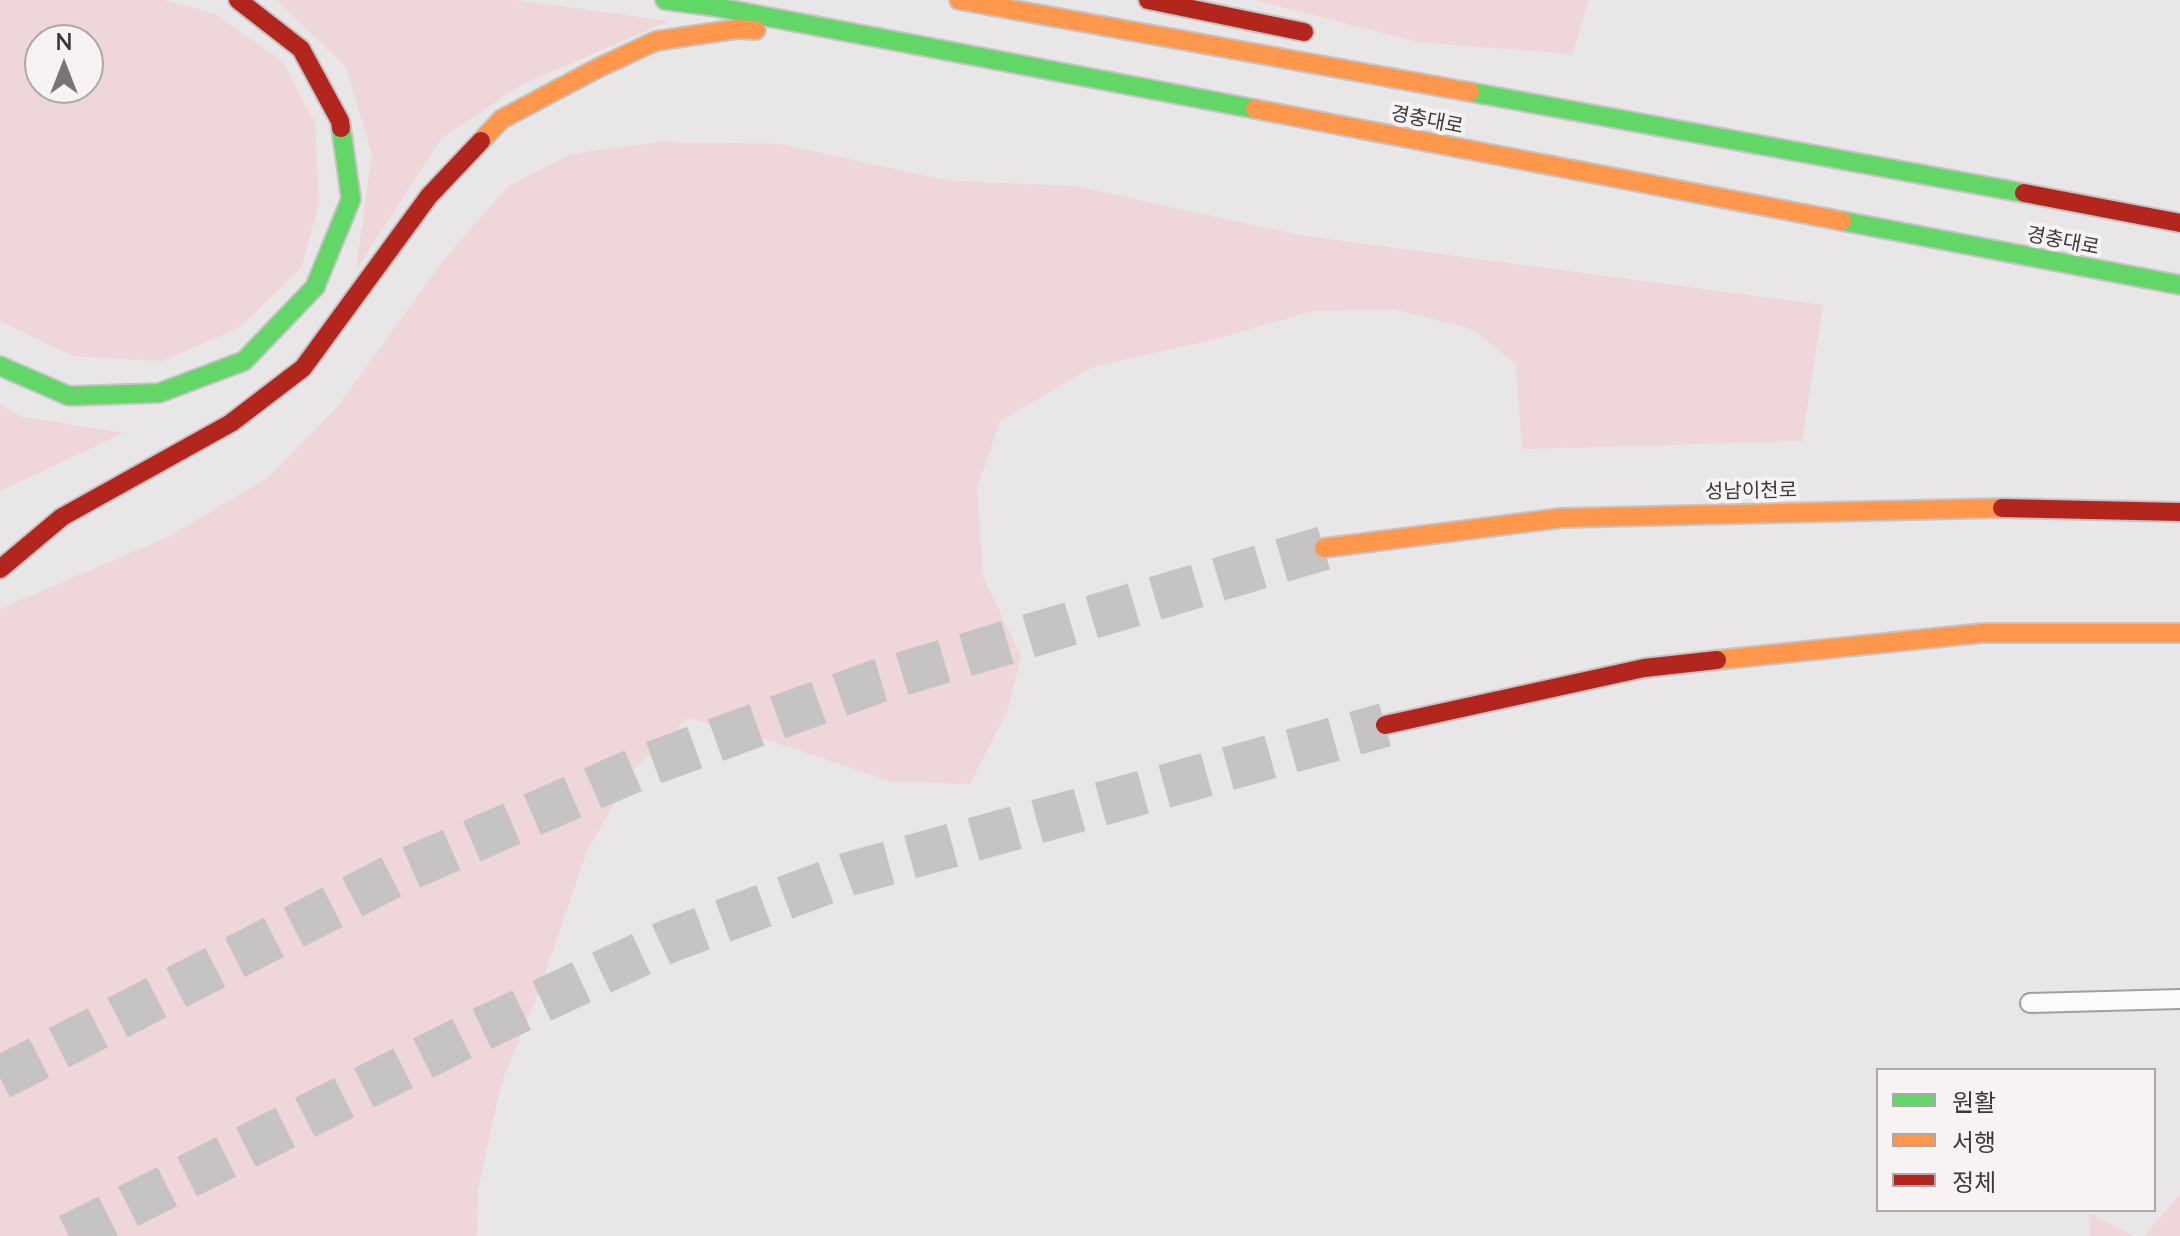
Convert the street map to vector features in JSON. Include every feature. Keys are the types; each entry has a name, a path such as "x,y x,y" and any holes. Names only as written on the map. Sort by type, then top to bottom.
{"main road":[{"path":"0,366 69,396 159,393 244,361 315,287 351,199 340,121 301,49 238,0"},
{"name":"경충대로","path":"665,0 2180,285"},
{"name":"경충대로","path":"959,0 2180,223"},
{"path":"1148,0 1317,35"},
{"path":"0,569 62,517 231,423 303,368 429,196 502,119 656,41 737,29 867,36"},
{"path":"1656,107 1878,166"},
{"name":"성남이천로","path":"1324,548 1561,518 2007,508 2180,512"},
{"path":"1385,725 1644,668 1983,633 2180,633"}],"lane":[{"path":"2030,1003 2180,999"}],"shaded area":[{"path":"0,0 164,0 215,14 283,62 315,123 319,205 301,268 240,327 162,361 73,356 0,321"},
{"path":"277,0 516,0 669,21 519,86 441,139 356,270 372,154 346,67"},
{"path":"1255,0 1589,0 1572,54 1418,42"},
{"path":"659,142 780,144 949,181 1075,186 1298,235 1823,305 1802,441 1522,449 1516,364 1472,329 1393,309 1314,311 1211,340 1092,367 1000,421 977,488 983,576 1021,656 1008,710 970,784 889,781 766,739 688,718 634,769 586,853 542,983 501,1084 478,1190 477,1236 0,1236 0,609 170,536 269,477 338,406 443,261 507,187 572,154"},
{"path":"0,404 19,416 123,433 0,491"},
{"path":"2180,1194 2180,1236 2144,1236"},
{"path":"2089,1213 2134,1236 2090,1236"}],"tunnel":[{"path":"0,1078 401,872 644,766 878,681 1324,548"},
{"path":"69,1236 471,1034 669,941 849,874 1385,725"}],"traffic: fast":[{"path":"665,0 1255,109"},
{"path":"1470,92 2024,193"},
{"path":"0,366 69,396 159,393 244,361 315,287 351,199 341,128"},
{"path":"1842,221 2180,285"}],"traffic: slow":[{"path":"959,0 1470,92"},
{"path":"481,141 502,119 656,41 737,29 756,30"},
{"path":"1255,109 1842,221"},
{"path":"1324,548 1561,518 2002,508"},
{"path":"1717,660 1983,633 2180,633"}],"traffic: jam":[{"path":"238,0 301,49 341,128"},
{"path":"1148,0 1304,32"},
{"path":"0,569 62,517 231,423 303,368 429,196 481,141"},
{"path":"2024,193 2180,223"},
{"path":"2002,508 2180,512"},
{"path":"1385,725 1644,668 1717,660"}]}
